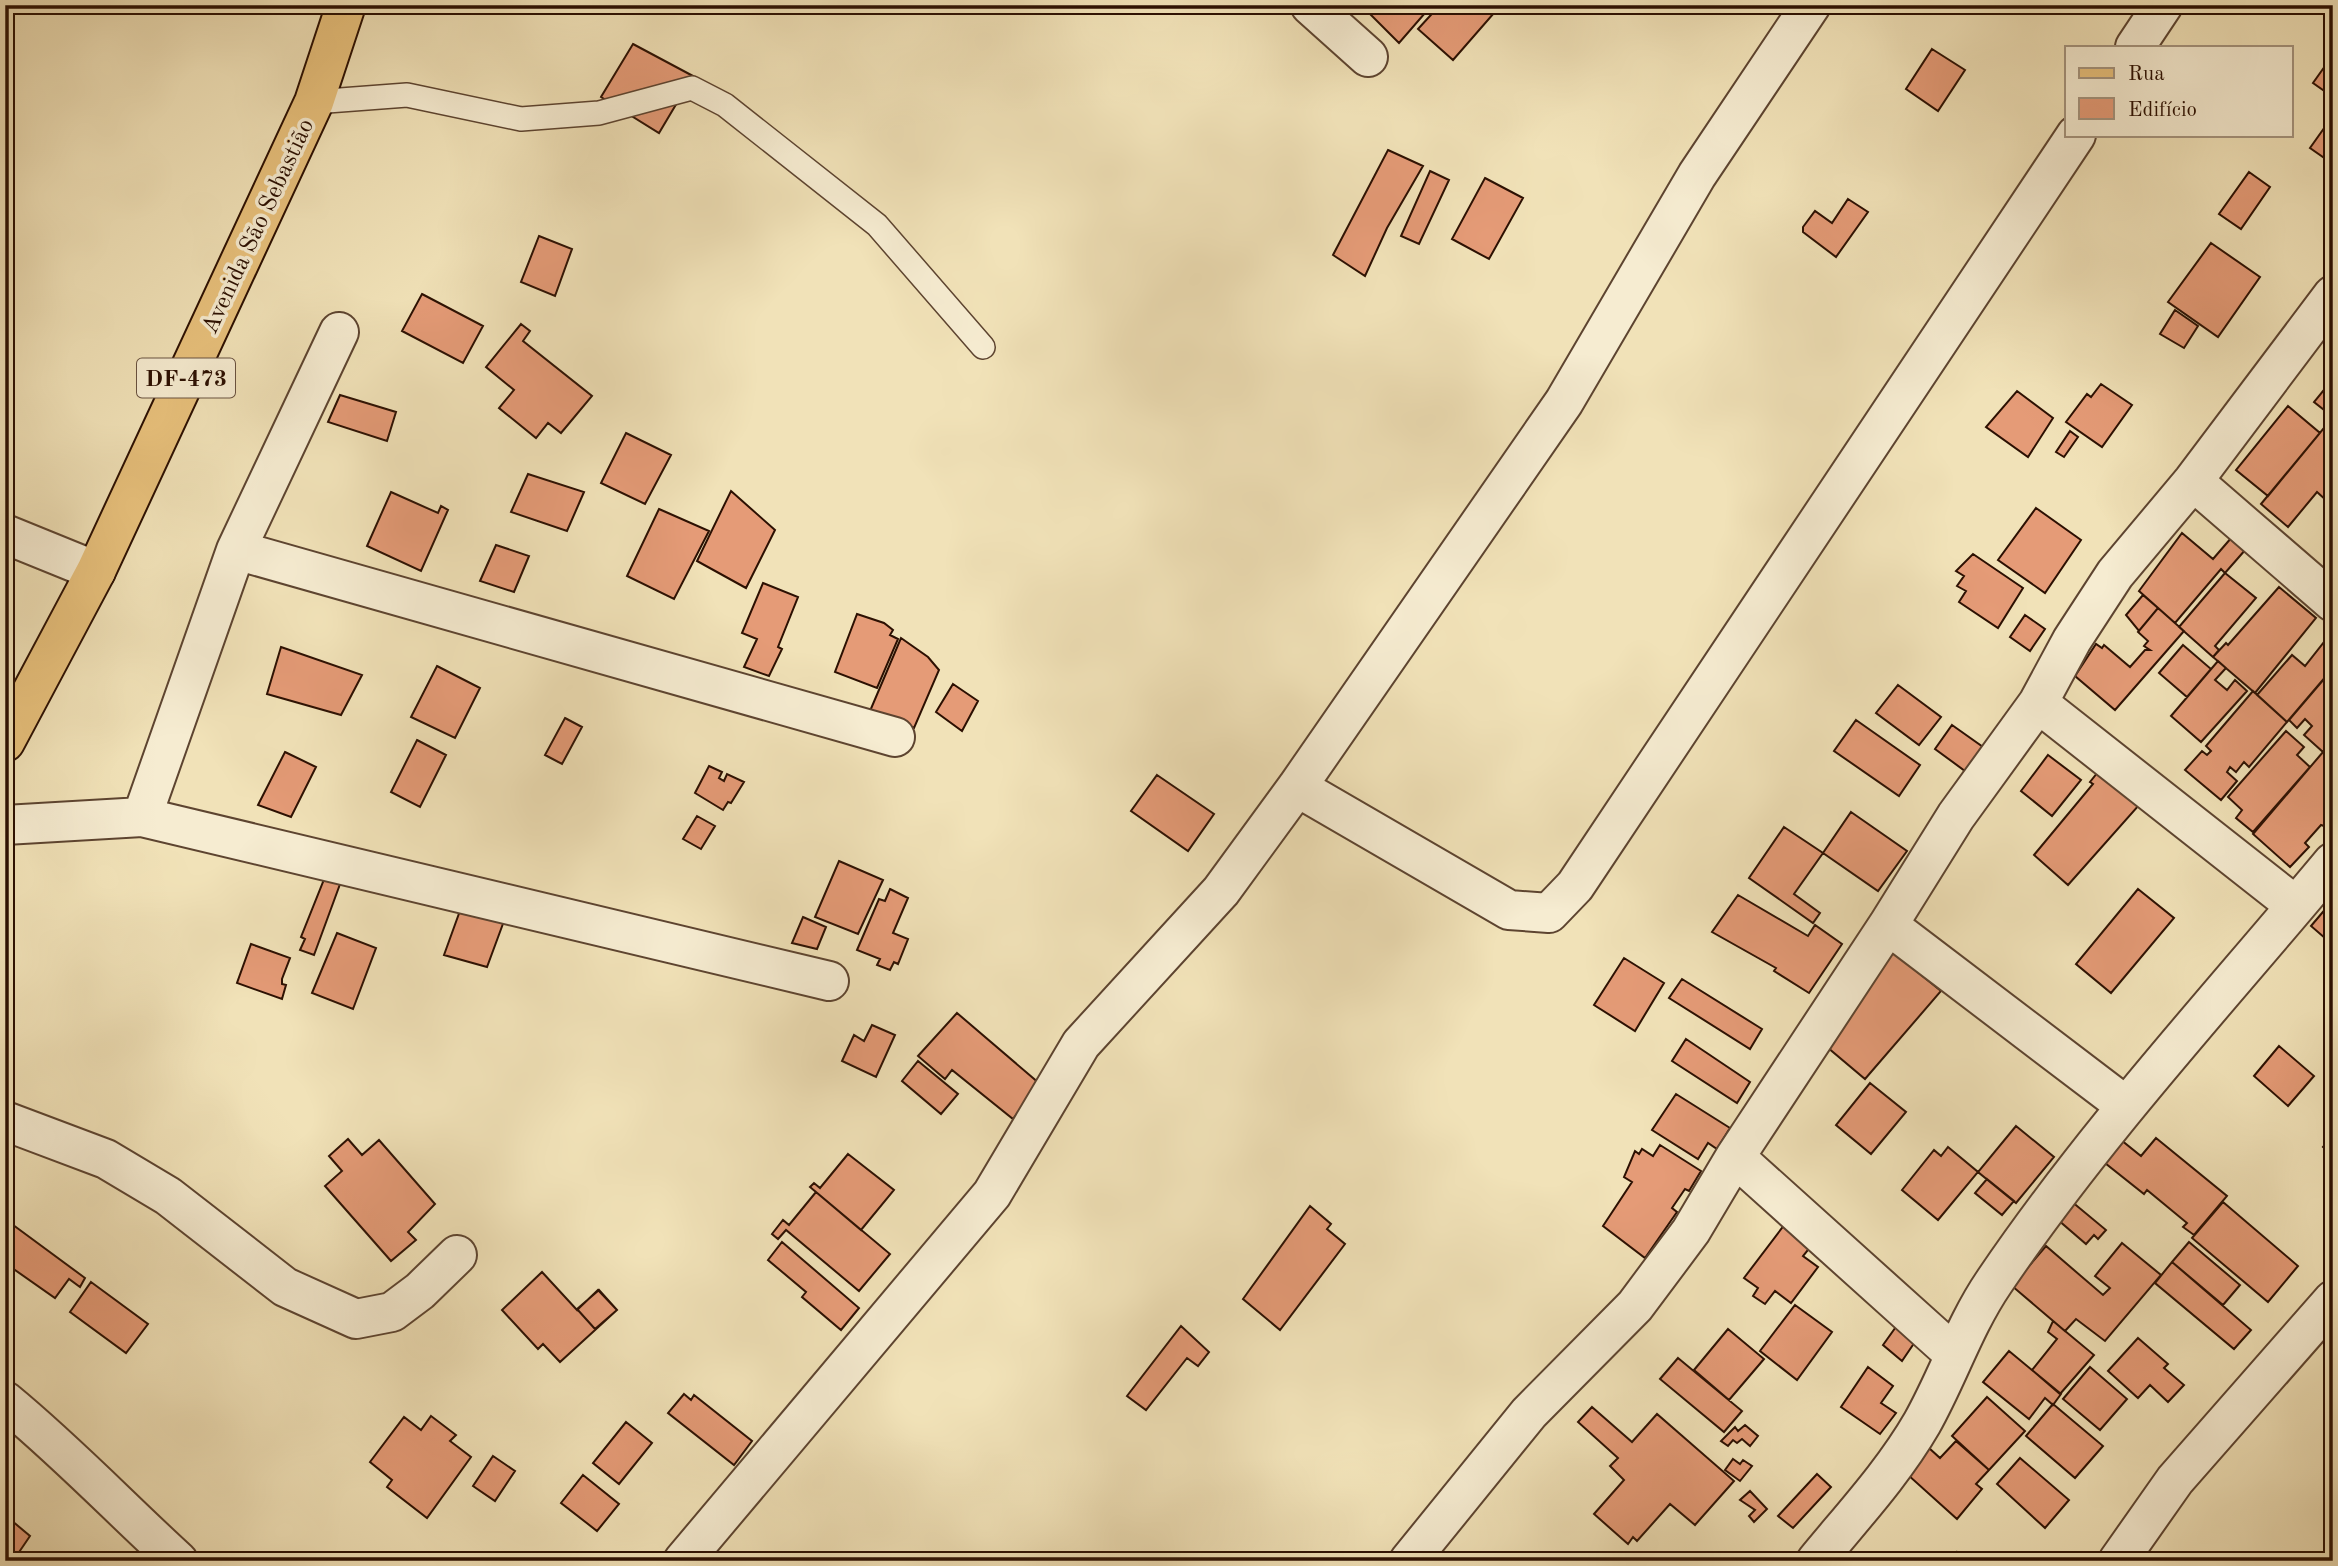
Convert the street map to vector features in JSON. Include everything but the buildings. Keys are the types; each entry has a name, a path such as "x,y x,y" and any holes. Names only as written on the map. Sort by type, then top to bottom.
{"main road":[{"name":"Avenida São Sebastião","path":"5,742 96,571 314,102 346,5"}],"street":[{"path":"1310,5 1368,57"},
{"path":"683,1561 992,1194 1082,1044 1221,891 1297,787 1564,401 1697,175 1811,5"},
{"path":"2135,46 2164,5"},
{"path":"1297,787 1509,910 1549,913 1575,886 2075,136"},
{"path":"1409,1561 1529,1413 1635,1306 1691,1231 1735,1157 1888,925 1956,816 2038,703 2071,640 2115,574 2193,481 2333,295"},
{"path":"142,817 236,550 339,332"},
{"path":"2193,481 2333,602"},
{"path":"5,534 96,571"},
{"path":"236,550 895,737"},
{"path":"2038,703 2296,906"},
{"path":"5,825 142,817 830,981"},
{"path":"1815,1561 1899,1460 1923,1420 1954,1354 1993,1283 2102,1134 2333,862"},
{"path":"1888,925 2126,1106"},
{"path":"5,1121 106,1159 168,1196 285,1287 356,1318 391,1312 420,1291 457,1255"},
{"path":"1735,1157 1954,1354"},
{"path":"2118,1561 2175,1480 2333,1300"},
{"path":"5,1401 48,1436 113,1502 178,1561"}],"lane":[{"path":"314,102 407,95 522,118 599,113 692,88 725,105 877,225 983,347"}]}
